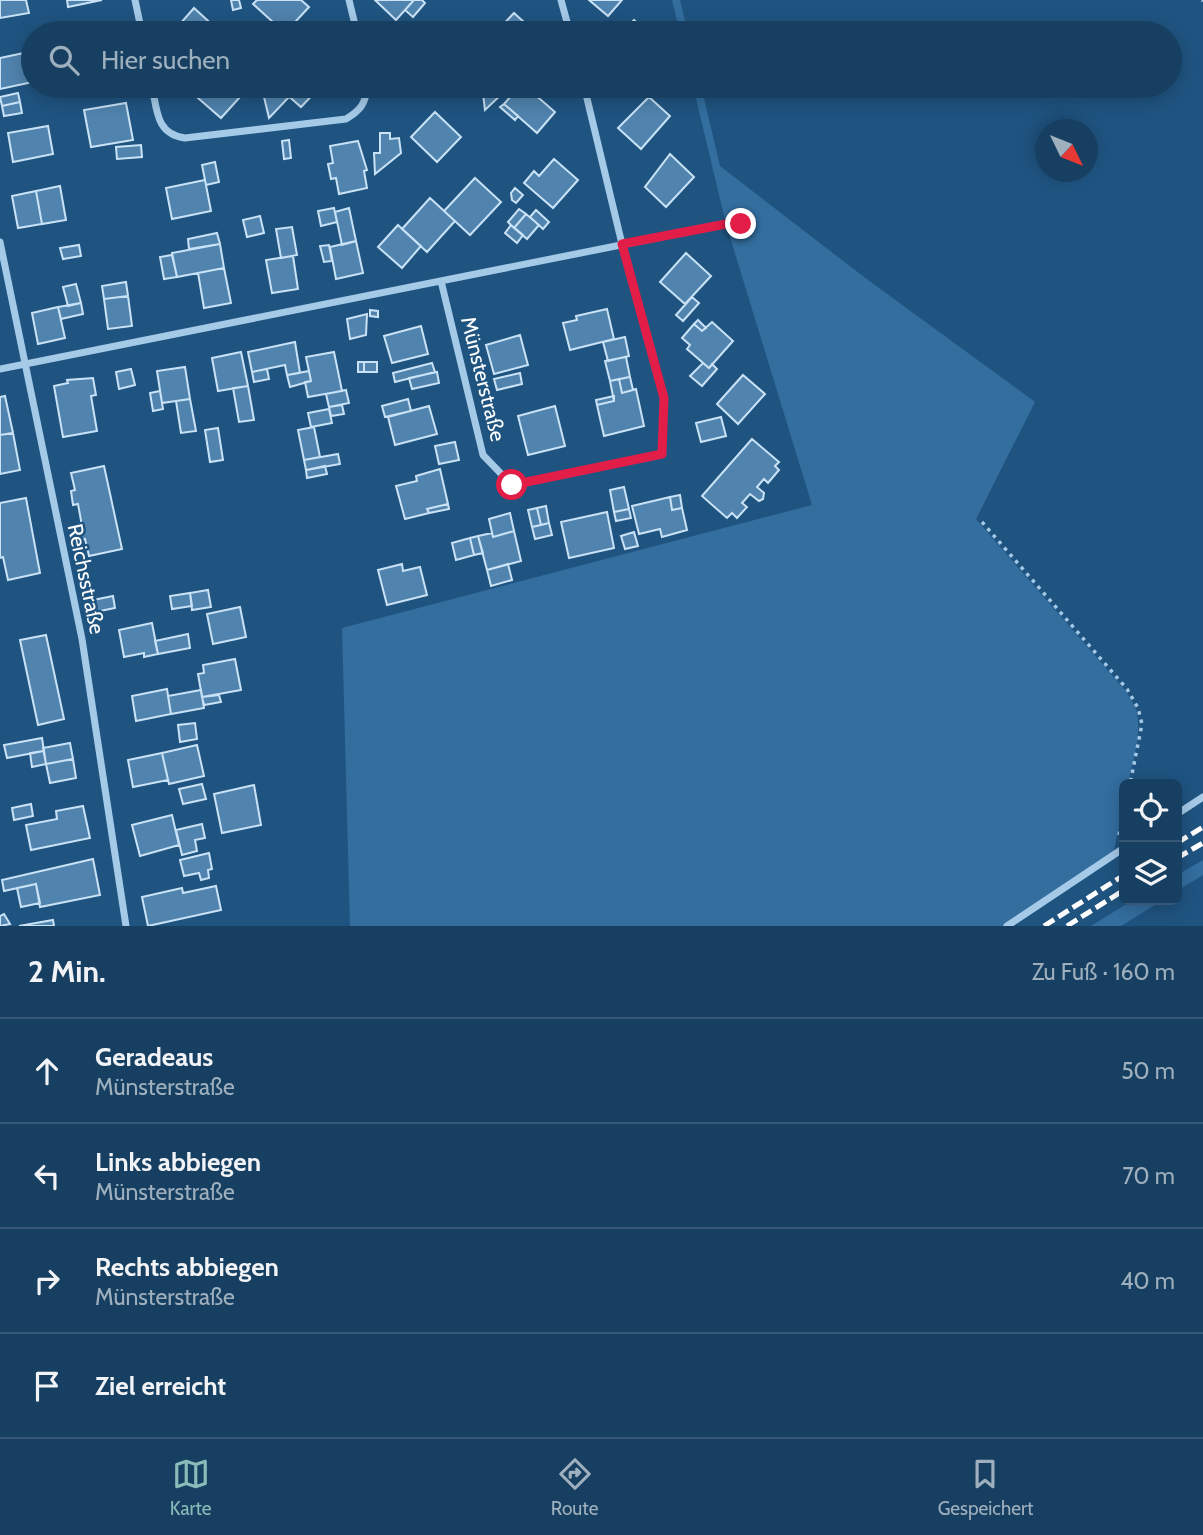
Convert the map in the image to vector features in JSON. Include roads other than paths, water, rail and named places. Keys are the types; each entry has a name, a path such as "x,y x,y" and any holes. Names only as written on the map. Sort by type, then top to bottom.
{"street":[{"path":"135,0 139,21"},
{"path":"349,0 354,21"},
{"path":"561,0 567,21"},
{"path":"154,98 164,128 172,136 184,138 346,119 360,110 366,98"},
{"path":"587,98 622,244"},
{"path":"0,369 622,244 726,224 741,224"},
{"name":"Reichsstraße","path":"0,242 82,639 127,926"},
{"name":"Münsterstraße","path":"442,281 483,454 512,485 621,463 662,454 664,398 622,244"},
{"path":"1182,811 1203,797"},
{"path":"1007,926 1119,852"}],"railway":[{"path":"1179,842 1203,827"},
{"path":"1182,855 1203,843"},
{"path":"1044,926 1119,878"},
{"path":"1067,926 1119,893"}]}
